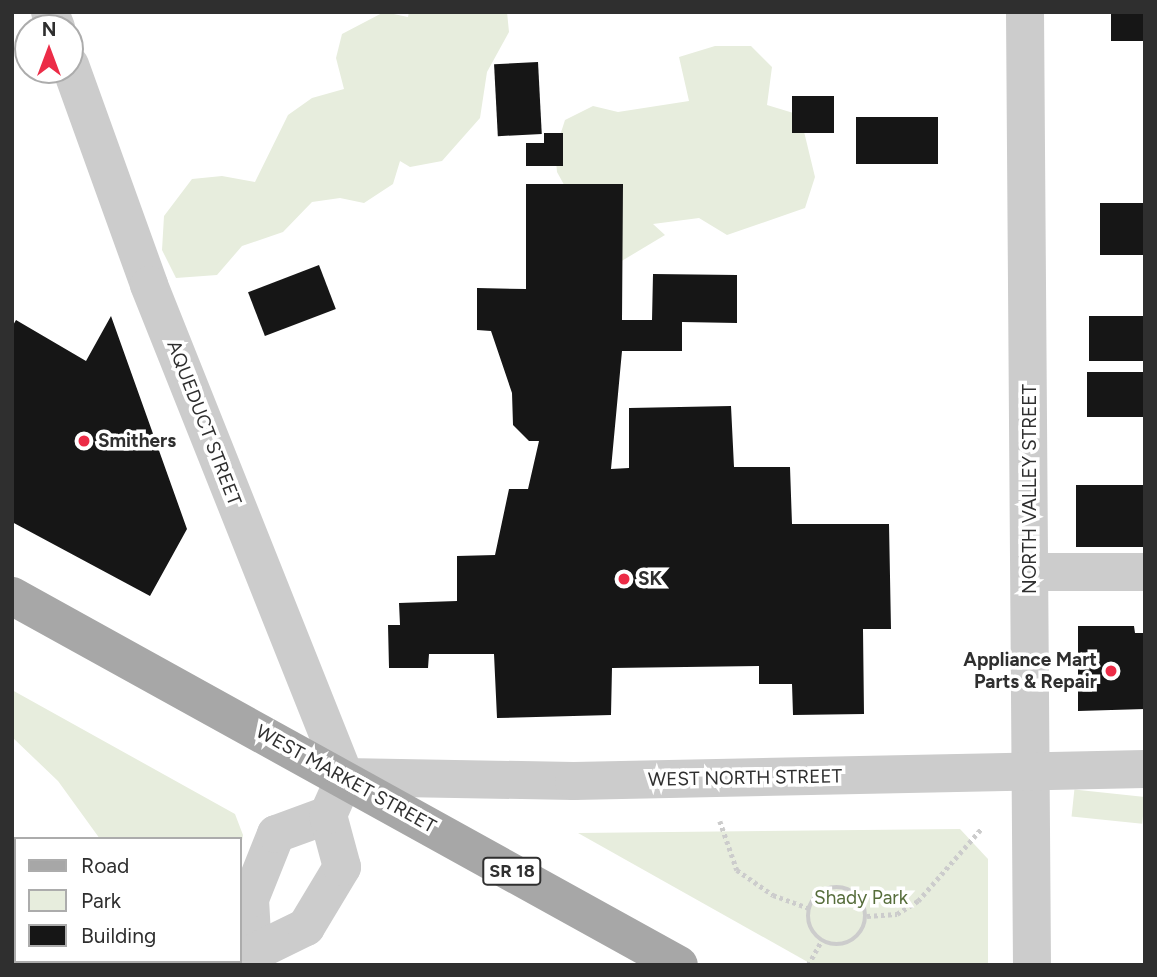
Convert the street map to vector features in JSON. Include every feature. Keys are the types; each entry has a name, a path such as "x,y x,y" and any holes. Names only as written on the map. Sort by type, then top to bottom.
{"main road":[{"name":"WEST MARKET STREET","path":"12,596 345,777 679,965"}],"street":[{"name":"NORTH VALLEY STREET","path":"1025,12 1032,965"},
{"name":"AQUEDUCT STREET","path":"77,84 149,285 345,777"},
{"path":"1030,572 1145,572"},
{"name":"WEST NORTH STREET","path":"345,777 574,781 1145,769"},
{"path":"248,959 306,927 342,867 328,815 345,777"},
{"path":"248,959 250,899 276,834 328,815"}],"path":[{"path":"720,821 737,870 773,895 808,908"},
{"path":"867,916 897,914 918,901 981,829"},
{"path":"841,887 859,897 867,916 862,933 848,944 821,942 808,923 808,908 821,891 841,887"},
{"path":"808,965 821,942"}],"green space":[{"path":"384,12 408,17 409,12 507,12 509,32 487,72 480,118 442,161 410,167 400,161 393,184 364,203 340,198 312,202 283,232 242,246 217,275 176,278 162,250 164,216 192,179 222,176 255,182 288,115 312,98 344,89 336,58 342,34"},
{"path":"715,46 751,46 772,67 767,105 800,115 815,177 805,208 727,235 699,218 653,224 665,235 610,268 557,172 555,151 565,120 593,106 618,112 689,101 679,57"},
{"path":"12,690 235,814 243,835 242,841 242,837 99,837 58,781 12,737"},
{"path":"1074,790 1145,797 1142,824 1072,816"},
{"name":"Shady Park","path":"960,829 988,859 988,965 813,965 578,833"}],"building":[{"path":"1111,12 1145,12 1145,41 1111,41"},
{"path":"538,62 542,134 498,136 494,64"},
{"path":"792,96 834,96 834,133 792,133"},
{"path":"856,117 938,117 938,164 856,164"},
{"path":"544,133 563,133 563,166 526,166 526,143 544,143"},
{"path":"526,184 623,184 622,320 652,320 653,274 737,275 737,323 682,322 682,351 622,351 611,469 629,468 629,408 731,406 734,467 790,467 792,524 889,524 891,629 863,629 864,714 793,715 792,684 759,684 759,666 612,668 611,715 497,718 494,654 429,654 428,668 389,668 388,625 400,625 399,603 457,601 457,556 495,555 509,489 528,489 539,441 529,441 513,425 512,393 491,331 477,330 477,288 526,289"},
{"path":"1100,203 1145,203 1145,255 1100,255"},
{"path":"319,265 336,309 265,336 248,292"},
{"name":"Smithers","path":"111,316 187,529 150,596 12,522 12,327 16,320 86,361"},
{"path":"1089,316 1145,316 1145,361 1089,361"},
{"path":"1087,372 1145,372 1145,417 1087,417"},
{"path":"1076,485 1145,485 1145,547 1076,547"},
{"name":"Appliance Mart Parts & Repair","path":"1078,626 1134,626 1135,633 1145,633 1145,709 1078,711"}],"place":[{"name":"Smithers","path":"84,441"},
{"name":"SK","path":"624,579"},
{"name":"Appliance Mart Parts & Repair","path":"1111,671"}]}
